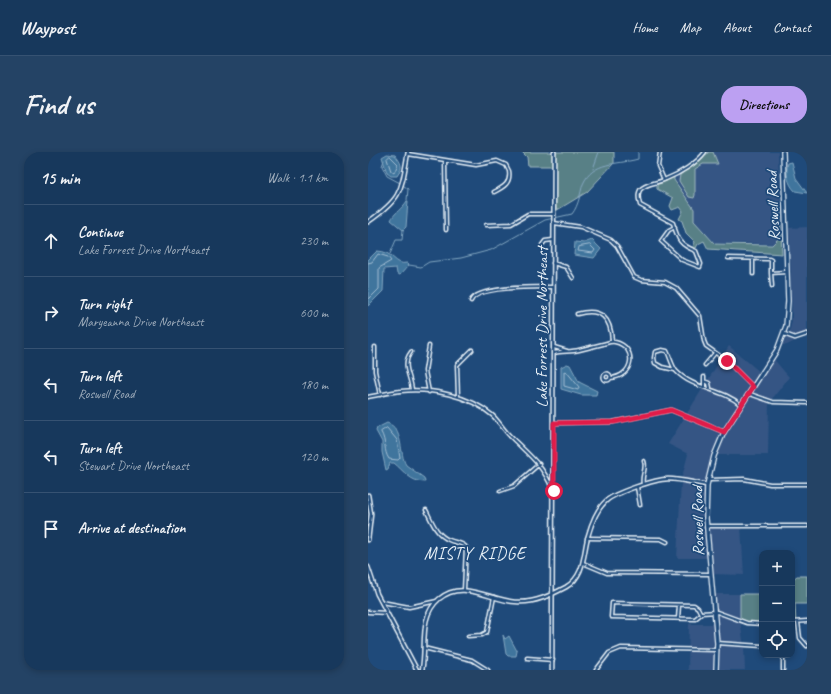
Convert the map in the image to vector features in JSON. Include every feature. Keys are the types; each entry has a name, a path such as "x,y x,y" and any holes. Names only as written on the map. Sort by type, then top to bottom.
{"main road":[{"name":"Roswell Road","path":"716,670 717,643 707,526 707,485 714,456 724,432 777,350 784,334 788,315 783,152"}],"street":[{"name":"Lake Forrest Drive Northeast","path":"552,670 554,594 554,152"},
{"path":"660,152 658,166 664,180"},
{"path":"674,227 669,230 661,241 682,260 700,266 701,264 696,251 684,246 678,239 674,227 673,224 664,217 640,205 638,198 641,189 646,185 664,180 697,160 705,152"},
{"path":"368,222 397,198 408,153 476,164 495,161 504,164 509,171 509,180 504,186 494,192"},
{"path":"445,160 446,230"},
{"path":"486,225 511,224 528,214 554,215"},
{"path":"554,222 581,227 611,240 617,246 634,277 641,280 665,282 676,288 699,314 705,343 727,361 753,387"},
{"path":"542,245 545,241 553,240"},
{"path":"728,258 771,260 772,286"},
{"path":"753,260 753,274"},
{"path":"553,263 566,267 573,278"},
{"path":"771,273 786,272"},
{"path":"471,301 475,295 487,292 553,287"},
{"path":"577,314 590,311 603,316 611,328 612,341"},
{"path":"784,334 795,338 807,334"},
{"path":"554,353 577,350 612,341 621,344 627,349 631,363 626,372 620,376 610,378"},
{"path":"429,346 425,371 429,392"},
{"path":"554,346 568,351"},
{"path":"375,347 375,371 380,395"},
{"path":"458,397 457,366 472,350"},
{"path":"675,370 667,351 662,350 655,352 655,363 662,367 675,370 691,383 710,388 736,400 741,405"},
{"path":"412,352 407,359 406,368 411,380 412,390"},
{"path":"705,365 716,353"},
{"path":"704,377 704,387"},
{"path":"704,381 709,383 710,388"},
{"path":"368,397 412,390 458,397 478,406 492,415 510,436 540,464 554,492"},
{"path":"748,394 773,402 807,403"},
{"path":"736,400 744,400"},
{"path":"554,423 614,422 671,410 724,432"},
{"path":"643,485 642,477 646,467 644,461"},
{"path":"500,491 514,486 540,464"},
{"path":"422,670 426,620 437,601 448,593 464,590 474,591 512,602 535,601 554,594 573,582 583,563 587,538 592,524 605,502 611,497 643,485 669,479 707,485"},
{"path":"708,480 744,479 770,484 807,484"},
{"path":"637,487 640,505"},
{"path":"368,495 371,514 368,540"},
{"path":"426,510 441,535 466,547 464,590"},
{"path":"707,526 807,526"},
{"path":"587,538 661,539 667,542"},
{"path":"583,563 607,573 711,574"},
{"path":"368,567 373,585 416,670"},
{"path":"468,636 482,635 487,632 494,597"},
{"path":"382,602 409,607 437,601"},
{"path":"701,613 696,606 612,603 611,618 695,619 699,617 701,613 714,611 747,623 759,624"},
{"path":"678,605 678,619"},
{"path":"368,612 387,613"},
{"path":"807,622 798,622 800,638 807,646"},
{"path":"717,643 759,646"},
{"path":"424,648 472,660 488,670"},
{"path":"596,670 609,653 621,648 717,650"},
{"path":"527,658 553,660"},
{"path":"783,658 783,670"}],"shaded area":[{"path":"707,152 778,152 782,244 715,243 694,221 694,209 675,180 681,172 702,158"},
{"path":"807,227 807,335 787,345 782,345 789,333 792,320 789,228"},
{"path":"729,346 761,373 772,357 789,377 769,403 768,455 714,455 709,469 707,526 741,526 744,575 710,574 707,558 677,558 681,481 688,454 668,444"},
{"path":"713,594 740,594 740,621 744,646 745,670 688,670 689,624 714,624"}],"green space":[{"path":"522,152 614,152 614,163 587,192 554,212 554,166 528,166 527,157"},
{"path":"709,152 713,152 718,164 703,164 695,169 695,195 694,198 689,197 679,181 680,175"},
{"path":"674,175 674,180 694,209 694,221 715,244 772,245 778,239 778,212 780,212 782,254 708,249 704,241 698,244 696,248 693,247 695,242 686,233 682,221 679,219 683,211 680,207 672,210 670,206 673,198 657,189 657,184"},
{"path":"797,576 807,576 807,604 795,604 795,578"},
{"path":"740,594 759,594 759,624 753,625 740,621"}],"water":[{"path":"387,154 395,155 401,165 397,176 391,176 387,173 382,157"},
{"path":"792,162 796,178 807,193 795,191 791,185 787,170 788,163"},
{"path":"407,201 406,227 403,230 391,220"},
{"path":"592,240 601,249 594,258 574,255 575,242 584,243"},
{"path":"377,251 387,253 399,262 407,263 409,265 400,275 397,274 396,268 384,269 383,291 368,306 368,260"},
{"path":"567,364 570,365 579,382 597,391 596,395 581,395 561,389 561,367"},
{"path":"387,423 396,430 399,436 406,465 424,478 425,482 420,482 411,478 394,463 390,463 388,469 386,470 382,452 382,442 376,431 377,428"},
{"path":"503,635 505,639 509,636 517,651 516,656 508,656 506,654"}],"waterway":[{"path":"593,169 599,152"},
{"path":"409,265 421,267 429,262 461,258 491,250 545,220 572,214 578,203 583,184 593,171 606,165 638,159 638,152"},
{"path":"384,160 382,166 387,176 400,183"},
{"path":"403,185 408,189 407,200"},
{"path":"390,254 396,240 402,240 403,230"}],"district":[{"name":"MISTY RIDGE","path":"475,553"}],"route":[{"path":"554,491 554,423 614,422 665,410 674,410 724,432 753,387 727,361"}]}
